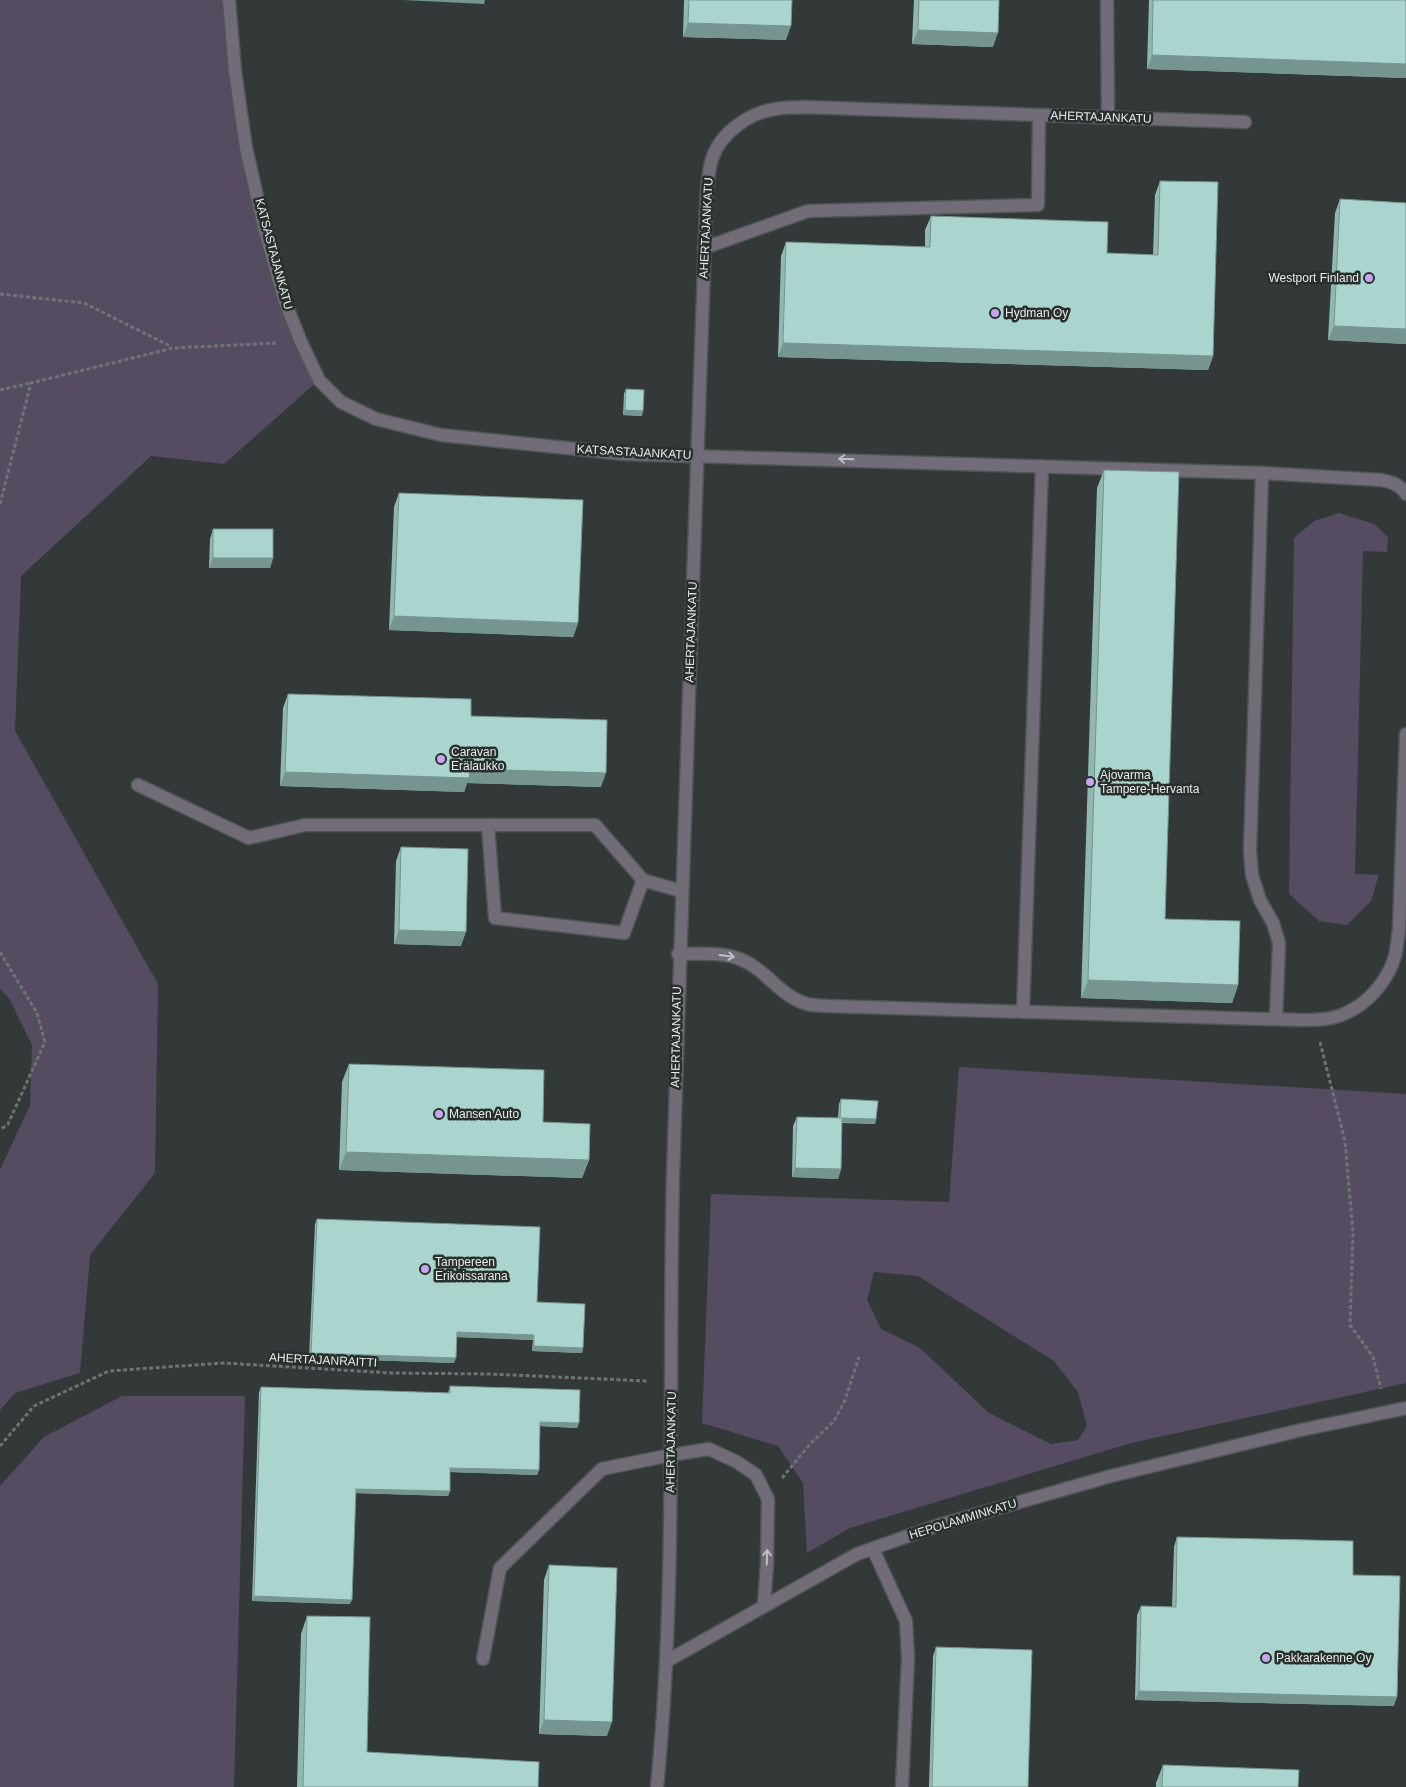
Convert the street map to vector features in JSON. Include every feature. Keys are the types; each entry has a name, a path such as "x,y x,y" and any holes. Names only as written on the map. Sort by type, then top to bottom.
{"street":[{"name":"KATSASTAJANKATU","path":"229,0 235,71 246,148 264,227 284,300 319,380 341,402 376,419 441,435 625,454 1262,473 1381,480 1393,482 1403,489 1406,494"},
{"path":"1107,0 1108,117"},
{"name":"AHERTAJANKATU","path":"667,1661 678,954 698,455 704,248 708,176 712,157 723,139 737,126 754,115 775,109 803,107 1245,122"},
{"path":"704,248 808,211 1038,205 1039,115"},
{"path":"1023,1012 1042,466"},
{"path":"1262,473 1250,851 1252,875 1260,900 1273,923 1279,943 1276,1019"},
{"path":"678,954 709,954 737,958 760,971 787,993 804,1003 827,1006 1315,1020 1323,1020 1346,1014 1366,1001 1384,981 1395,956 1399,929 1406,734"},
{"path":"138,785 249,838 305,825 595,825 642,880 681,891"},
{"path":"488,825 495,918 624,933 642,880"},
{"name":"HEPOLAMMINKATU","path":"667,1661 857,1554 939,1525 1111,1476 1300,1430 1406,1408"},
{"path":"483,1659 500,1568 602,1469 671,1454 709,1450 737,1462 756,1475 768,1499 764,1606"},
{"path":"873,1549 906,1621 908,1658 902,1787"},
{"path":"657,1787 667,1661"}],"path":[{"path":"0,294 84,303 172,348"},
{"path":"0,390 31,384 172,348 301,342"},
{"path":"0,504 31,384"},
{"path":"0,952 37,1013 45,1042 8,1124 0,1130"},
{"path":"1315,1020 1345,1141 1353,1233 1350,1325 1373,1357 1387,1412"},
{"path":"768,1499 786,1472 811,1442 834,1421 845,1400 860,1357"},
{"name":"AHERTAJANRAITTI","path":"0,1446 34,1406 109,1371 223,1363 392,1373 490,1374 671,1382"}],"shaded area":[{"path":"0,0 230,0 246,148 284,299 319,380 224,464 151,456 21,576 15,731 158,984 155,1173 90,1255 80,1373 15,1393 0,1410 0,1170 30,1105 32,1045 9,998 0,989"},
{"path":"1339,513 1374,524 1388,537 1387,552 1363,551 1355,874 1379,875 1371,901 1347,925 1319,921 1289,894 1294,538 1314,521"},
{"path":"959,1067 1406,1094 1406,1383 1131,1443 850,1528 807,1553 803,1483 778,1446 702,1423 711,1194 949,1202","holes":["874,1272 918,1276 1054,1361 1078,1392 1087,1426 1078,1440 1051,1444 989,1413 920,1348 881,1329 867,1300"]},
{"path":"122,1396 245,1396 234,1787 0,1787 0,1486 44,1437"}],"building":[{"path":"689,0 792,0 791,26 688,23"},
{"path":"919,0 999,0 998,33 918,30"},
{"path":"1153,0 1406,0 1406,64 1152,55"},
{"name":"Hydman Oy","path":"1160,181 1218,182 1213,356 783,343 786,242 930,247 931,216 1108,222 1107,253 1158,255"},
{"name":"Westport Finland","path":"1340,199 1406,203 1406,329 1334,326"},
{"path":"626,389 644,390 643,411 625,410"},
{"path":"1104,470 1179,472 1165,919 1240,921 1238,985 1088,980"},
{"path":"399,493 583,500 578,623 394,616"},
{"path":"213,529 273,529 273,558 213,558"},
{"name":"Caravan Erälaukko","path":"288,694 471,699 471,716 607,720 606,773 470,769 469,778 285,772"},
{"path":"401,847 468,849 466,932 399,930"},
{"name":"Mansen Auto","path":"349,1064 544,1070 543,1122 590,1124 589,1160 346,1152"},
{"path":"841,1099 878,1101 876,1119 840,1118"},
{"path":"797,1117 842,1118 841,1169 795,1168"},
{"name":"Tampereen Erikoissarana","path":"317,1219 540,1227 537,1302 585,1304 583,1348 534,1346 534,1335 457,1332 456,1358 311,1353"},
{"path":"450,1386 580,1390 579,1423 540,1422 539,1470 450,1468 450,1491 356,1489 352,1600 254,1596 261,1387 450,1393"},
{"name":"Pakkarakenne Oy","path":"1177,1537 1353,1541 1353,1575 1400,1576 1397,1697 1139,1691 1141,1606 1176,1607"},
{"path":"549,1565 617,1568 612,1722 544,1720"},
{"path":"307,1616 370,1617 367,1752 539,1762 538,1787 303,1787"},
{"path":"936,1647 1032,1650 1028,1787 932,1787"},
{"path":"1163,1765 1299,1770 1298,1787 1162,1787"}],"place":[{"name":"Westport Finland","path":"1369,278"},
{"name":"Hydman Oy","path":"995,313"},
{"name":"Caravan Erälaukko","path":"441,759"},
{"name":"Ajovarma Tampere-Hervanta","path":"1090,782"},
{"name":"Mansen Auto","path":"439,1114"},
{"name":"Tampereen Erikoissarana","path":"425,1269"},
{"name":"Pakkarakenne Oy","path":"1266,1658"}]}
